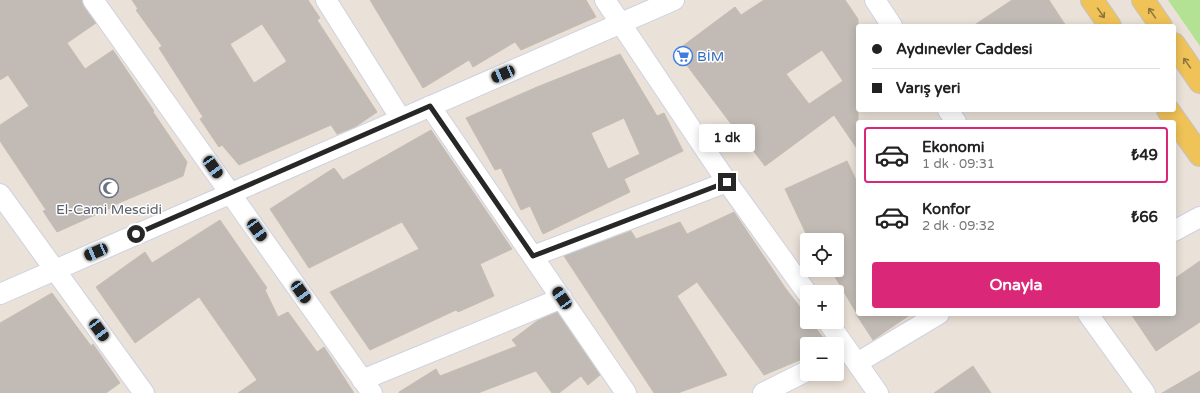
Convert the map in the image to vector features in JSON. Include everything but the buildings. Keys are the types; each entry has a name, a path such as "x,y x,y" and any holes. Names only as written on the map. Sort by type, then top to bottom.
{"main road":[{"path":"1092,0 1109,24"},
{"path":"1143,0 1160,24"},
{"path":"1176,47 1200,82"},
{"path":"1176,121 1200,155"}],"street":[{"path":"94,0 367,386 562,298"},
{"path":"326,0 401,119"},
{"path":"605,0 727,182 801,285"},
{"path":"0,294 674,0"},
{"path":"875,0 891,24"},
{"path":"430,106 626,393"},
{"path":"533,256 727,182"},
{"path":"0,194 142,392"},
{"path":"1176,230 1200,216"},
{"path":"847,356 935,316"},
{"path":"1089,316 1145,393"},
{"path":"832,329 847,356 878,393"},
{"path":"763,393 800,374"}],"green space":[{"path":"1168,0 1200,0 1200,46"}],"place":[{"name":"BİM","path":"683,56"},
{"name":"El-Cami Mescidi","path":"109,188"}],"route":[{"path":"136,234 430,106 533,256 727,182"}]}
